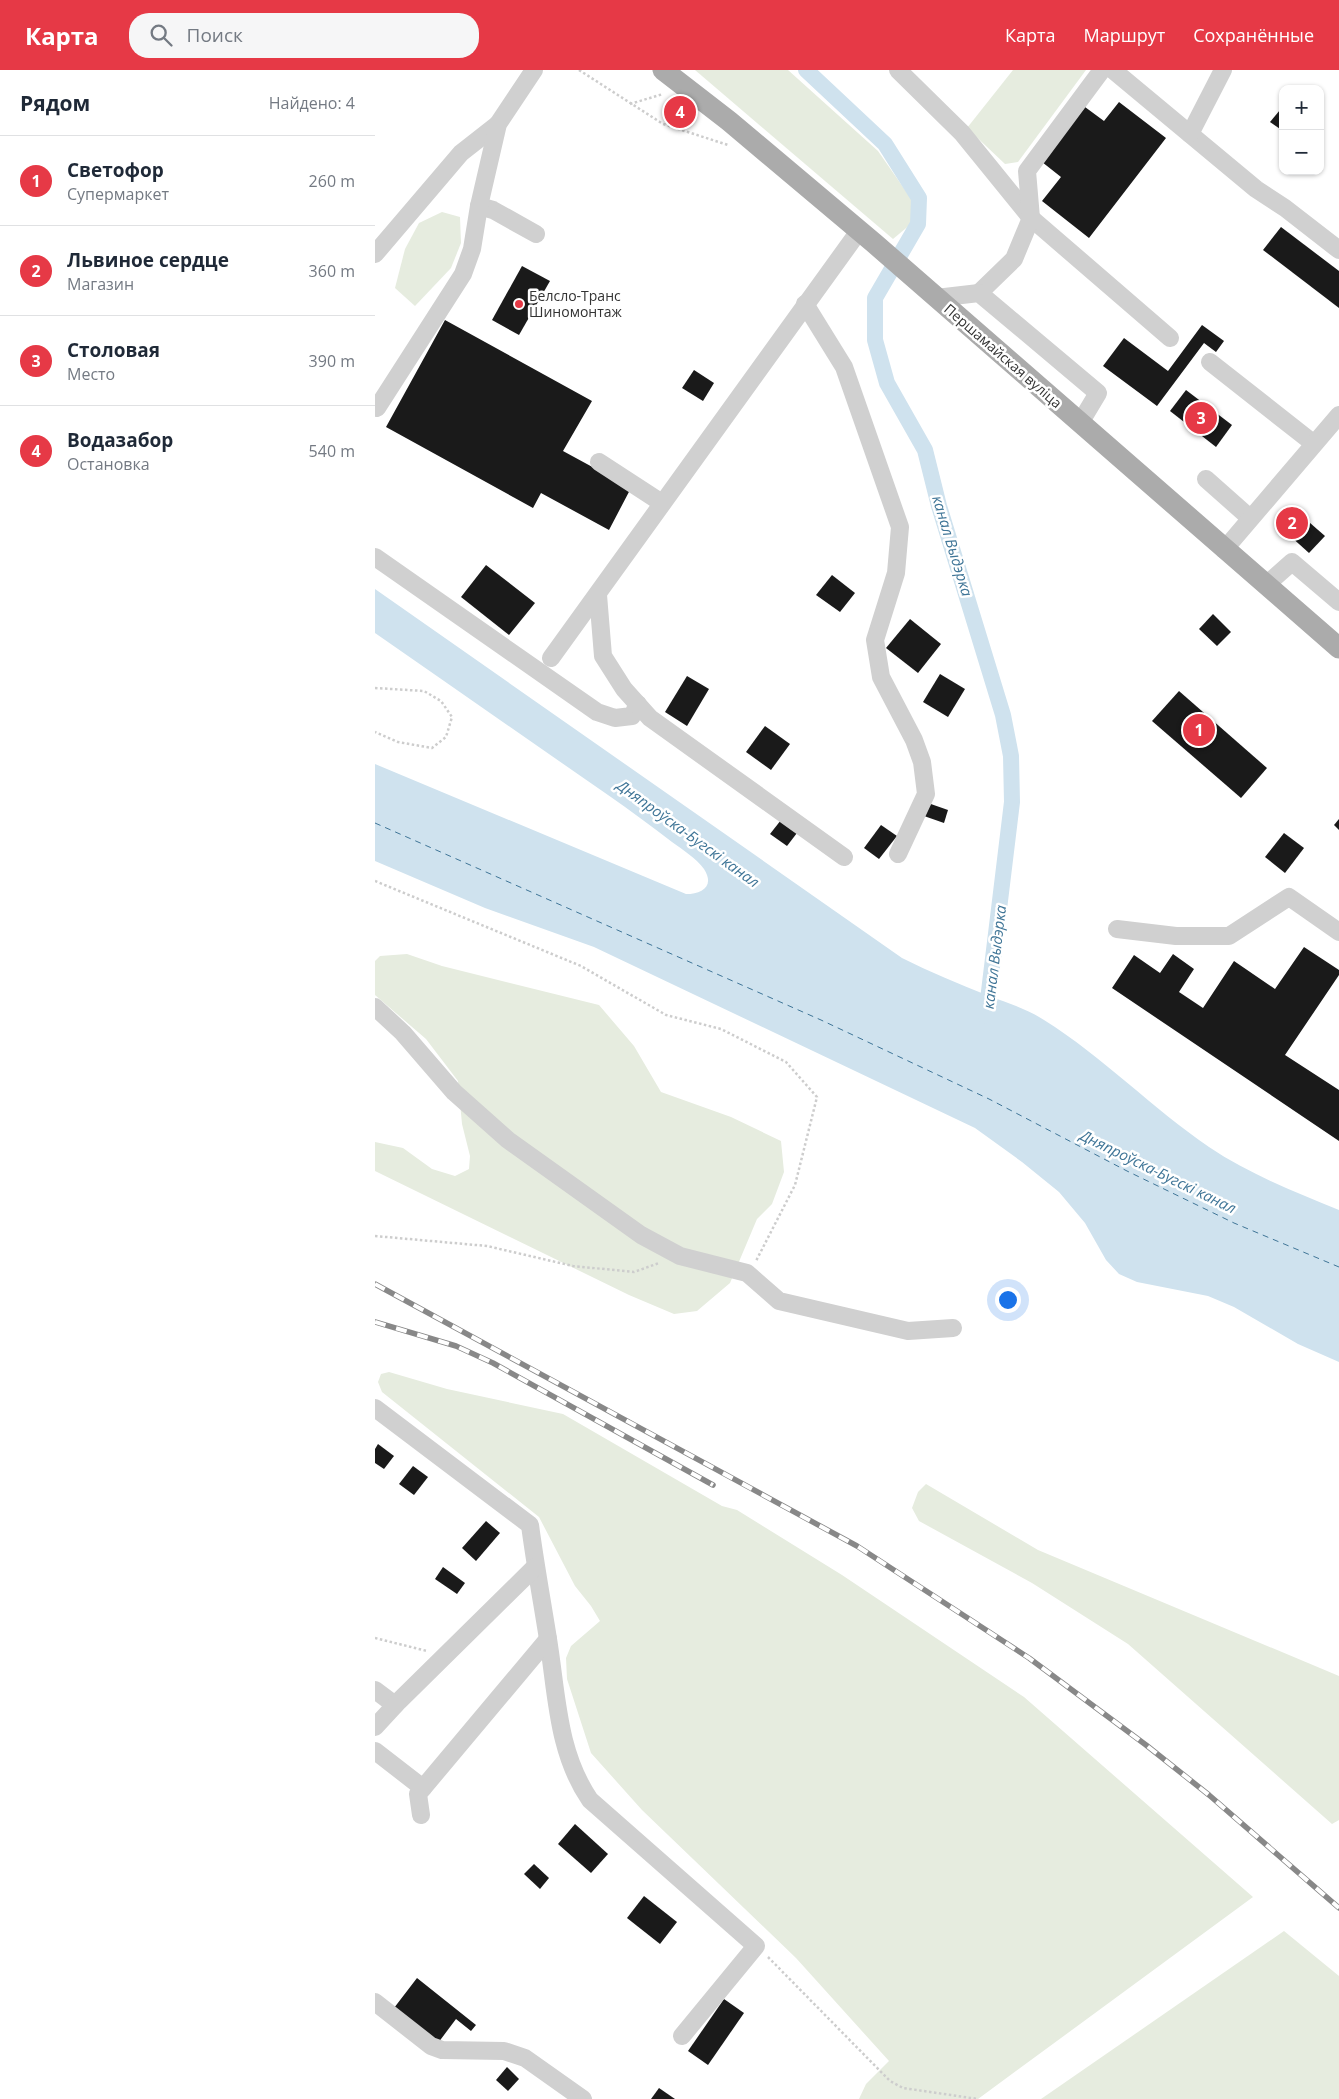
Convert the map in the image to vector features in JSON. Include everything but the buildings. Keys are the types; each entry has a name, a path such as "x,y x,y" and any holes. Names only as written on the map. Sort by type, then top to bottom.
{"main road":[{"name":"Першамайская вуліца","path":"663,70 729,122 866,237 1339,648"}],"street":[{"path":"375,254 461,153 498,124 534,70"},
{"path":"898,70 963,133 1031,218 1170,338"},
{"path":"936,298 979,292 1014,259 1031,218 1027,171 1101,70"},
{"path":"1113,70 1256,189 1285,208 1339,250"},
{"path":"1190,134 1223,70"},
{"path":"377,408 463,274 472,249 479,206 498,124"},
{"path":"479,206 493,210 536,234"},
{"path":"551,658 805,304 866,237"},
{"path":"979,292 1098,393 1080,424"},
{"path":"805,304 844,367 899,527 896,573 875,640 881,677 914,740 922,762 925,794 897,854"},
{"path":"1210,362 1313,443"},
{"path":"1224,550 1313,443 1339,415"},
{"path":"599,462 662,503"},
{"path":"1206,479 1250,518"},
{"path":"375,557 597,712 615,718 631,716 638,704"},
{"path":"1267,585 1292,562 1339,602"},
{"path":"597,595 603,656 625,689 650,718 844,857"},
{"path":"1117,929 1176,936 1229,936 1289,897 1339,932"},
{"path":"375,1006 403,1033 454,1092 507,1140 641,1235 680,1256 747,1273 779,1301 908,1331 953,1328"},
{"path":"375,1408 530,1525 560,1729 579,1785 590,1800 756,1946 682,2036"},
{"path":"375,1727 441,1659 535,1568"},
{"path":"421,1815 418,1794 548,1639"},
{"path":"375,1690 395,1705"},
{"path":"376,1755 423,1788"},
{"path":"375,2002 431,2046 441,2050 505,2051 525,2058 583,2099"}],"path":[{"path":"579,70 663,124 731,146"},
{"path":"630,104 669,92"},
{"path":"375,688 424,691 441,701 451,717 446,737 432,748 398,742 375,732"},
{"path":"375,881 581,966 666,1015 721,1029 786,1062 817,1097 795,1185 757,1260 747,1273"},
{"path":"375,1236 487,1246 573,1266 634,1272 680,1256"},
{"path":"375,1638 431,1652 441,1659"},
{"path":"756,1946 890,2081 903,2088 978,2099"}],"shaded area":[{"path":"695,70 788,70 878,151 912,200 911,224 893,239"},
{"path":"1013,70 1086,70 1018,162 1005,164 967,128"},
{"path":"442,212 460,217 461,243 451,268 415,306 395,288 405,249 419,223"},
{"path":"407,954 442,966 599,1005 634,1046 661,1092 731,1117 781,1141 784,1172 772,1204 757,1219 730,1283 697,1311 674,1314 629,1295 375,1171 375,1142 403,1148 432,1169 455,1176 469,1169 470,1156 462,1124 458,1081 426,1039 375,995 375,961 380,956"},
{"path":"389,1372 447,1389 563,1414 722,1506 737,1510 842,1575 1024,1697 1253,1897 978,2099 859,2099 866,2084 889,2061 796,1958 642,1810 591,1753 567,1679 566,1658 571,1646 600,1621 575,1586 539,1517 382,1392 378,1382 381,1374"},
{"path":"926,1484 1038,1550 1339,1676 1339,1820 1332,1824 1128,1644 1032,1583 919,1521 912,1508 918,1492"},
{"path":"1284,1931 1339,1976 1339,2099 1041,2099"}],"water":[{"name":"Дняпроўска-Бугскі канал","path":"375,589 902,958 945,978 1038,1016 1066,1034 1167,1116 1224,1157 1256,1174 1339,1210 1339,1362 1298,1344 1234,1307 1208,1296 1137,1282 1119,1274 1106,1260 1085,1223 1059,1192 975,1128 594,947 485,908 375,861 375,764 686,894 702,891 708,880 704,869 689,854 375,633"}],"waterway":[{"name":"канал Выдэрка","path":"806,70 885,144 919,198 918,224 875,298 875,340 887,383 925,450 939,506 1003,715 1011,756 1012,802 986,1016"}],"ferry route":[{"path":"375,823 821,1020 989,1099 1127,1171 1234,1223 1339,1267"}],"railway":[{"path":"375,1284 857,1546 1029,1658 1146,1745 1209,1795 1339,1908"},
{"path":"375,1322 456,1346 493,1363 713,1485"}],"place":[{"name":"Водазабор","path":"680,112"},
{"name":"Белсло-Транс Шиномонтаж","path":"519,304"},
{"name":"Столовая","path":"1201,418"},
{"name":"Львиное сердце","path":"1292,523"},
{"name":"Светофор","path":"1199,730"}]}
